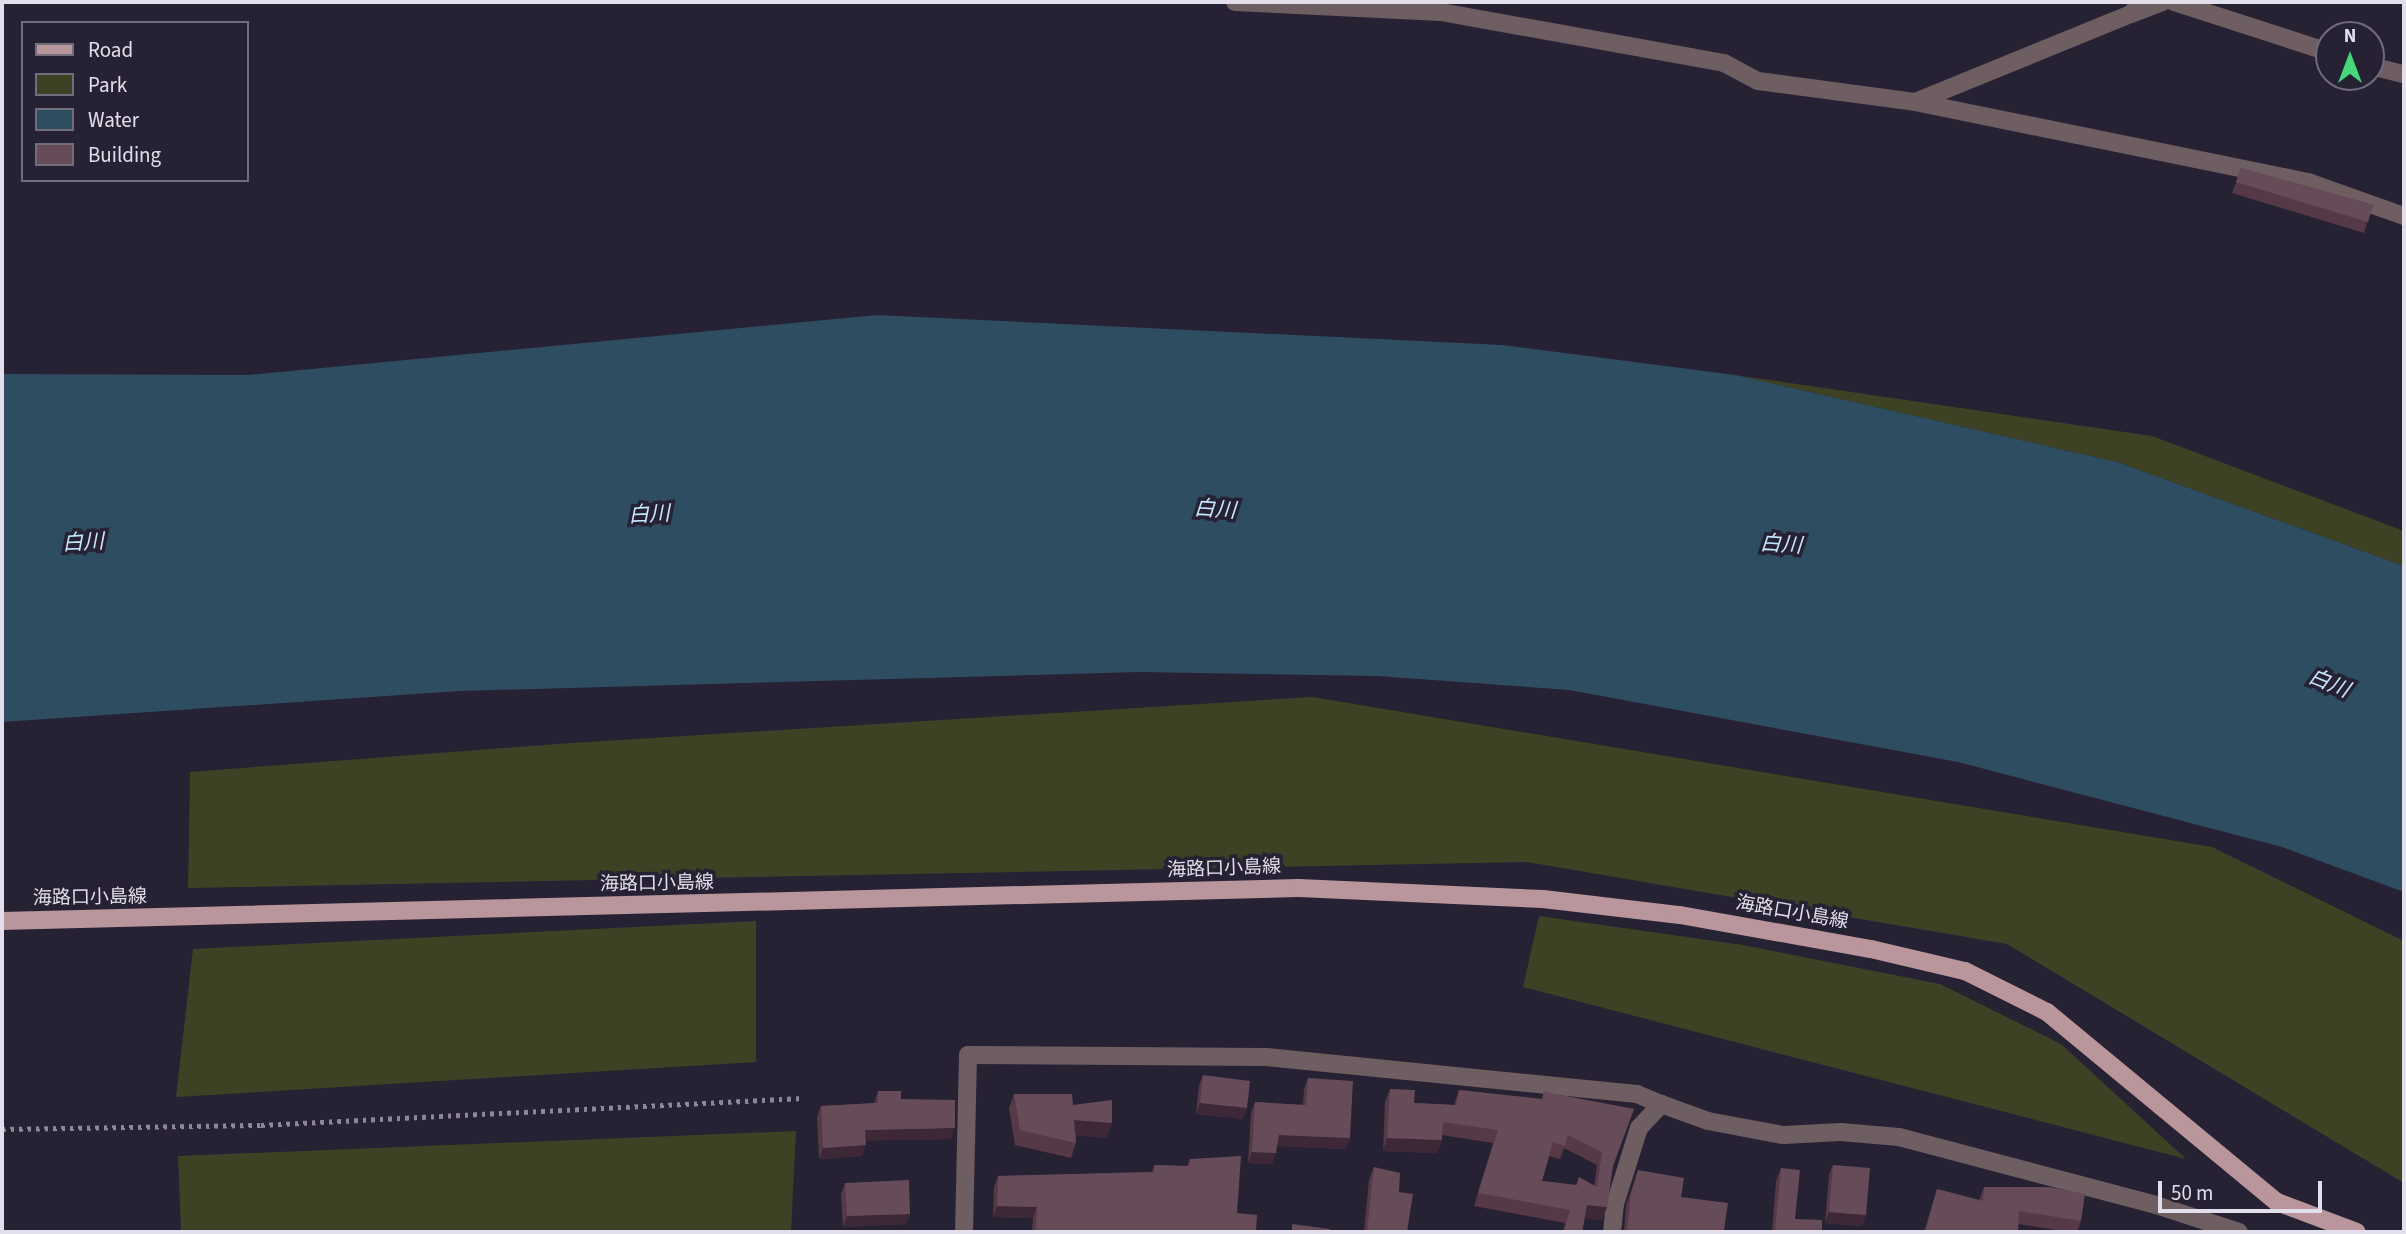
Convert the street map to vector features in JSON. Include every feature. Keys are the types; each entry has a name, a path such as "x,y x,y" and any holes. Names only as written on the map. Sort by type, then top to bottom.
{"main road":[{"name":"海路口小島線","path":"2,920 1299,888 1544,899 1680,915 1871,949 1965,971 2048,1012 2277,1202 2357,1232"}],"street":[{"path":"1235,2 1441,12 1724,63 1758,81 1915,102 2308,182 2404,216"},
{"path":"1915,102 2136,8 2163,2"},
{"path":"2174,2 2315,47"},
{"path":"2385,69 2404,74"},
{"path":"964,1232 968,1055 1266,1057 1637,1094 1708,1121 1783,1135 1841,1132 1899,1138 2156,1205 2239,1232"},
{"path":"1612,1232 1615,1204 1639,1128 1661,1104"}],"path":[{"path":"2,1129 261,1125 803,1098"}],"green space":[{"path":"1735,375 2152,436 2404,531 2404,566 2117,462"},
{"path":"1312,697 2212,847 2404,941 2404,1183 2007,944 1527,862 188,888 190,772 557,744"},
{"path":"1539,916 1743,945 1940,984 2061,1044 2186,1159 1523,987"},
{"path":"756,921 756,1062 176,1097 193,949"},
{"path":"796,1131 791,1232 181,1232 178,1156"}],"water":[{"name":"白川","path":"877,315 1502,345 1735,375 2117,462 2404,566 2404,892 2282,847 1958,762 1569,690 1377,676 1139,672 460,691 2,722 2,374 248,375"}],"building":[{"path":"2241,168 2373,205 2368,222 2236,182"},
{"path":"1203,1075 1250,1081 1247,1108 1200,1103"},
{"path":"1308,1078 1353,1081 1350,1138 1279,1135 1276,1153 1252,1152 1255,1102 1306,1105"},
{"path":"1390,1089 1415,1090 1414,1103 1456,1105 1459,1090 1542,1099 1544,1092 1634,1109 1613,1166 1607,1207 1587,1205 1582,1232 1564,1232 1570,1210 1478,1193 1498,1130 1443,1122 1442,1140 1387,1138","holes":["1568,1135 1602,1152 1597,1187 1579,1177 1577,1185 1542,1181 1553,1142 1565,1146"]},
{"path":"878,1091 901,1091 901,1099 955,1100 955,1128 865,1130 866,1145 823,1148 821,1106 878,1103"},
{"path":"1014,1094 1072,1094 1073,1105 1112,1100 1112,1123 1074,1120 1076,1143 1020,1130"},
{"path":"1241,1156 1237,1213 1257,1215 1256,1232 1036,1232 1037,1207 997,1206 998,1176 1154,1172 1154,1165 1189,1166 1190,1159"},
{"path":"1833,1165 1870,1168 1866,1215 1829,1212"},
{"path":"1374,1167 1400,1173 1399,1192 1413,1194 1407,1232 1367,1232"},
{"path":"1781,1168 1800,1170 1795,1219 1822,1220 1822,1232 1627,1232 1631,1193 1638,1170 1684,1178 1681,1197 1728,1203 1724,1230 1775,1231"},
{"path":"909,1180 910,1214 847,1216 845,1183"},
{"path":"1984,1187 2049,1187 2085,1194 2081,1221 2019,1211 2018,1232 1925,1232 1937,1189 1983,1201"},
{"path":"1292,1224 1330,1229 1329,1232 1292,1232"}]}
